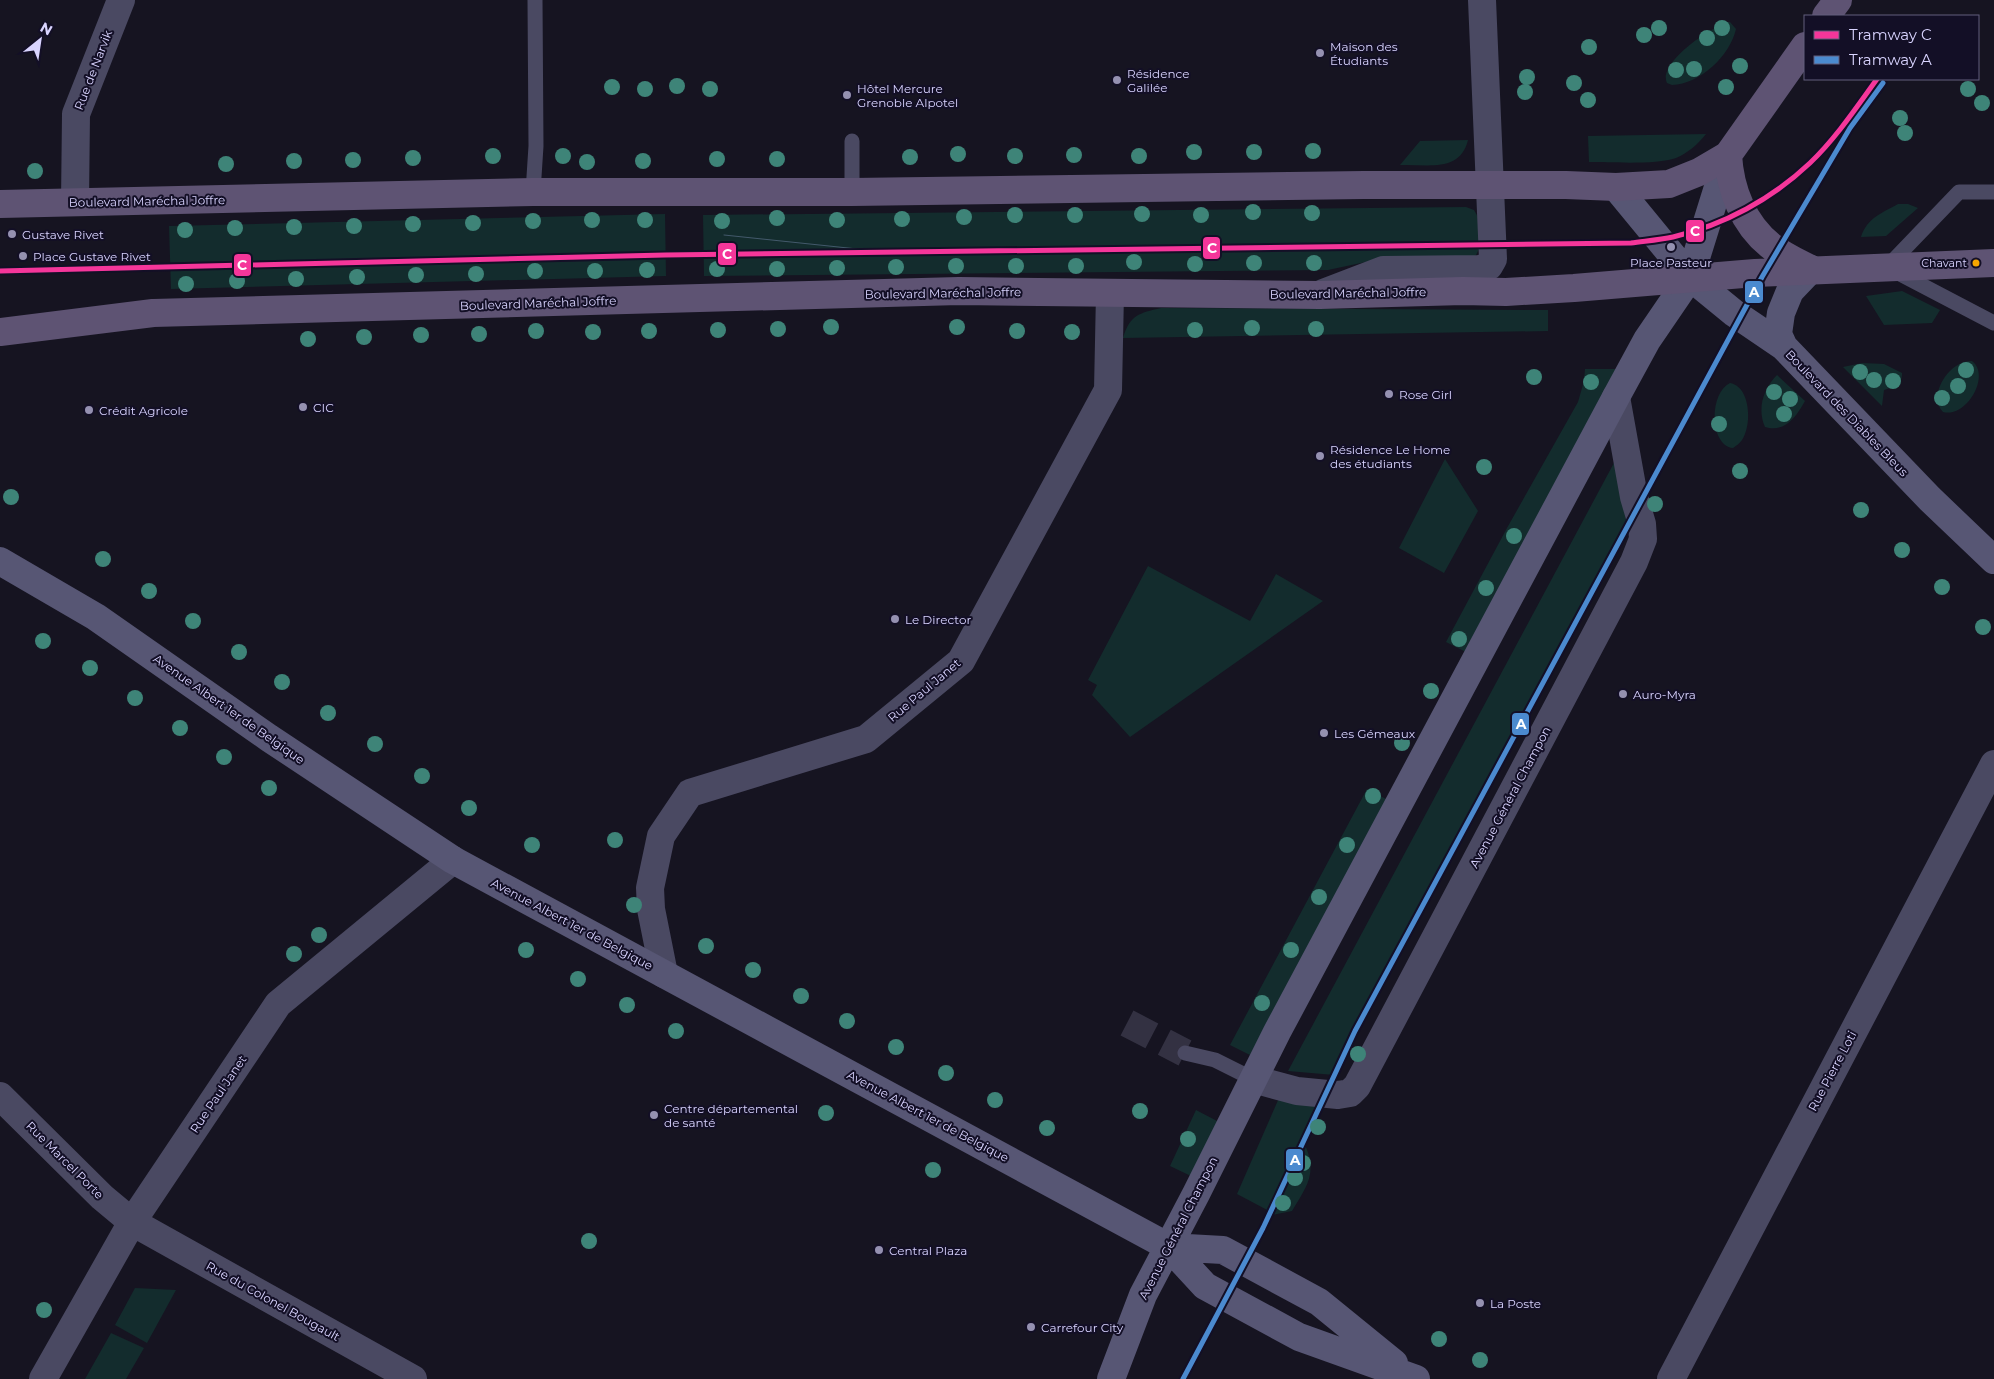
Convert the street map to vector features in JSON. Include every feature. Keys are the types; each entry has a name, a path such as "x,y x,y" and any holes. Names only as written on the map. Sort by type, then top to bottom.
{"main road":[{"path":"1827,15 1838,0"},
{"path":"1690,277 1728,155 1804,47"},
{"path":"1616,188 1669,184 1699,172 1728,155"},
{"path":"1728,155 1729,176 1742,210 1755,231 1782,254 1811,269 1790,291 1781,313 1778,334 1784,347"},
{"name":"Boulevard Maréchal Joffre","path":"0,204 533,192 852,192 1364,184 1566,185 1616,188"},
{"path":"1616,188 1690,277"},
{"name":"Boulevard Maréchal Joffre","path":"0,332 145,313 959,291 1320,295 1463,291 1506,292 1811,269 1994,263"},
{"name":"Boulevard des Diables Bleus","path":"1690,277 1734,313 1784,347 1918,487 1994,560"},
{"name":"Avenue Général Champon","path":"1111,1379 1143,1295 1281,1023 1616,397 1648,340 1690,277"},
{"name":"Avenue Albert 1er de Belgique","path":"0,561 96,617 269,738 453,860 1169,1247 1205,1286 1298,1337 1412,1377"},
{"name":"Avenue Albert 1er de Belgique","path":"1169,1247 1224,1250 1282,1281 1319,1302 1412,1377"}],"street":[{"name":"Rue de Narvik","path":"75,202 76,114 121,0"},
{"path":"1320,295 1383,270 1480,269 1489,266 1493,259 1482,0"},
{"name":"Rue Paul Janet","path":"664,974 651,909 650,888 661,836 690,794 866,740 961,661 1108,390 1110,293"},
{"name":"Avenue Général Champon","path":"1254,1079 1297,1090 1338,1095 1350,1093 1357,1086 1634,562 1643,539 1642,524 1634,497 1616,397"},
{"name":"Rue Pierre Loti","path":"1671,1379 1994,764"},
{"name":"Rue Paul Janet","path":"43,1379 132,1222 278,1004 453,860"},
{"name":"Rue Marcel Porte","path":"0,1096 102,1197 132,1222"},
{"name":"Rue du Colonel Bougault","path":"132,1222 413,1379"}],"lane":[{"path":"533,192 536,146 535,0"},
{"path":"852,141 852,192"},
{"path":"1887,267 1959,192 1994,192"},
{"name":"Boulevard Maréchal Joffre","path":"1887,267 1994,323"},
{"name":"Avenue Général Champon","path":"1185,1053 1215,1060 1254,1079"}],"green space":[{"path":"1730,22 1736,29 1733,39 1712,67 1693,80 1672,85 1667,83 1666,75 1670,65 1688,46 1712,30"},
{"path":"1706,134 1689,151 1668,160 1621,163 1589,162 1588,136"},
{"path":"1468,140 1464,151 1458,158 1450,162 1432,165 1400,165 1420,141"},
{"path":"1898,204 1908,204 1918,208 1886,236 1861,237 1871,221"},
{"path":"1466,207 1474,210 1479,219 1479,249 1476,255 1470,259 1375,260 1328,270 704,276 703,215"},
{"path":"665,214 666,276 171,289 169,226"},
{"path":"1902,291 1940,310 1932,323 1884,325 1866,296"},
{"path":"1161,308 1548,310 1548,331 1123,338 1129,324 1136,316"},
{"path":"1972,361 1977,367 1979,376 1974,394 1960,409 1952,412 1943,412 1939,405 1938,397 1943,380 1948,372 1956,366 1963,362"},
{"path":"1862,363 1884,364 1902,373 1899,382 1884,390 1882,406 1843,367"},
{"path":"1585,369 1620,369 1468,653 1446,642 1578,402 1584,381"},
{"path":"1777,375 1805,401 1794,418 1784,426 1778,428 1765,427 1762,413 1763,399 1768,386"},
{"path":"1730,383 1742,391 1748,407 1745,433 1741,441 1733,448 1725,445 1719,438 1715,418 1715,407 1718,397"},
{"path":"1445,459 1478,511 1444,573 1399,548"},
{"path":"1615,461 1628,531 1334,1075 1288,1071"},
{"path":"1148,566 1250,621 1276,574 1323,601 1130,737 1092,695 1097,685 1088,680"},
{"path":"1367,789 1388,800 1250,1055 1230,1045"},
{"path":"1279,1098 1324,1103 1271,1212 1237,1194"},
{"path":"1196,1110 1219,1122 1193,1177 1170,1166"},
{"path":"1305,1145 1310,1164 1309,1180 1306,1187 1292,1211 1272,1215"},
{"path":"135,1288 176,1290 147,1343 115,1325"},
{"path":"111,1333 144,1348 126,1379 85,1379"}],"tunnel":[{"path":"1127,1023 1185,1053"}],"tram line":[{"name":"C","path":"0,271 665,255 1631,243 1668,238 1711,225 1746,209 1780,188 1810,163 1828,143 1876,80"},
{"name":"A","path":"1183,1379 1263,1228 1355,1031 1762,277 1850,128 1883,83"},
{"path":"724,235 886,252"}],"place":[{"name":"Maison des Étudiants","path":"1320,53"},
{"name":"Résidence Galilée","path":"1117,80"},
{"name":"Hôtel Mercure Grenoble Alpotel","path":"847,95"},
{"name":"Gustave Rivet","path":"12,234"},
{"name":"Place Pasteur","path":"1671,247"},
{"name":"Place Gustave Rivet","path":"23,256"},
{"name":"Chavant","path":"1976,263"},
{"name":"Rose Girl","path":"1389,394"},
{"name":"CIC","path":"303,407"},
{"name":"Crédit Agricole","path":"89,410"},
{"name":"Résidence Le Home des étudiants","path":"1320,456"},
{"name":"Le Director","path":"895,619"},
{"name":"Auro-Myra","path":"1623,694"},
{"name":"Les Gémeaux","path":"1324,733"},
{"name":"Centre départemental de santé","path":"654,1115"},
{"name":"Central Plaza","path":"879,1250"},
{"name":"La Poste","path":"1480,1303"},
{"name":"Carrefour City","path":"1031,1327"}]}
